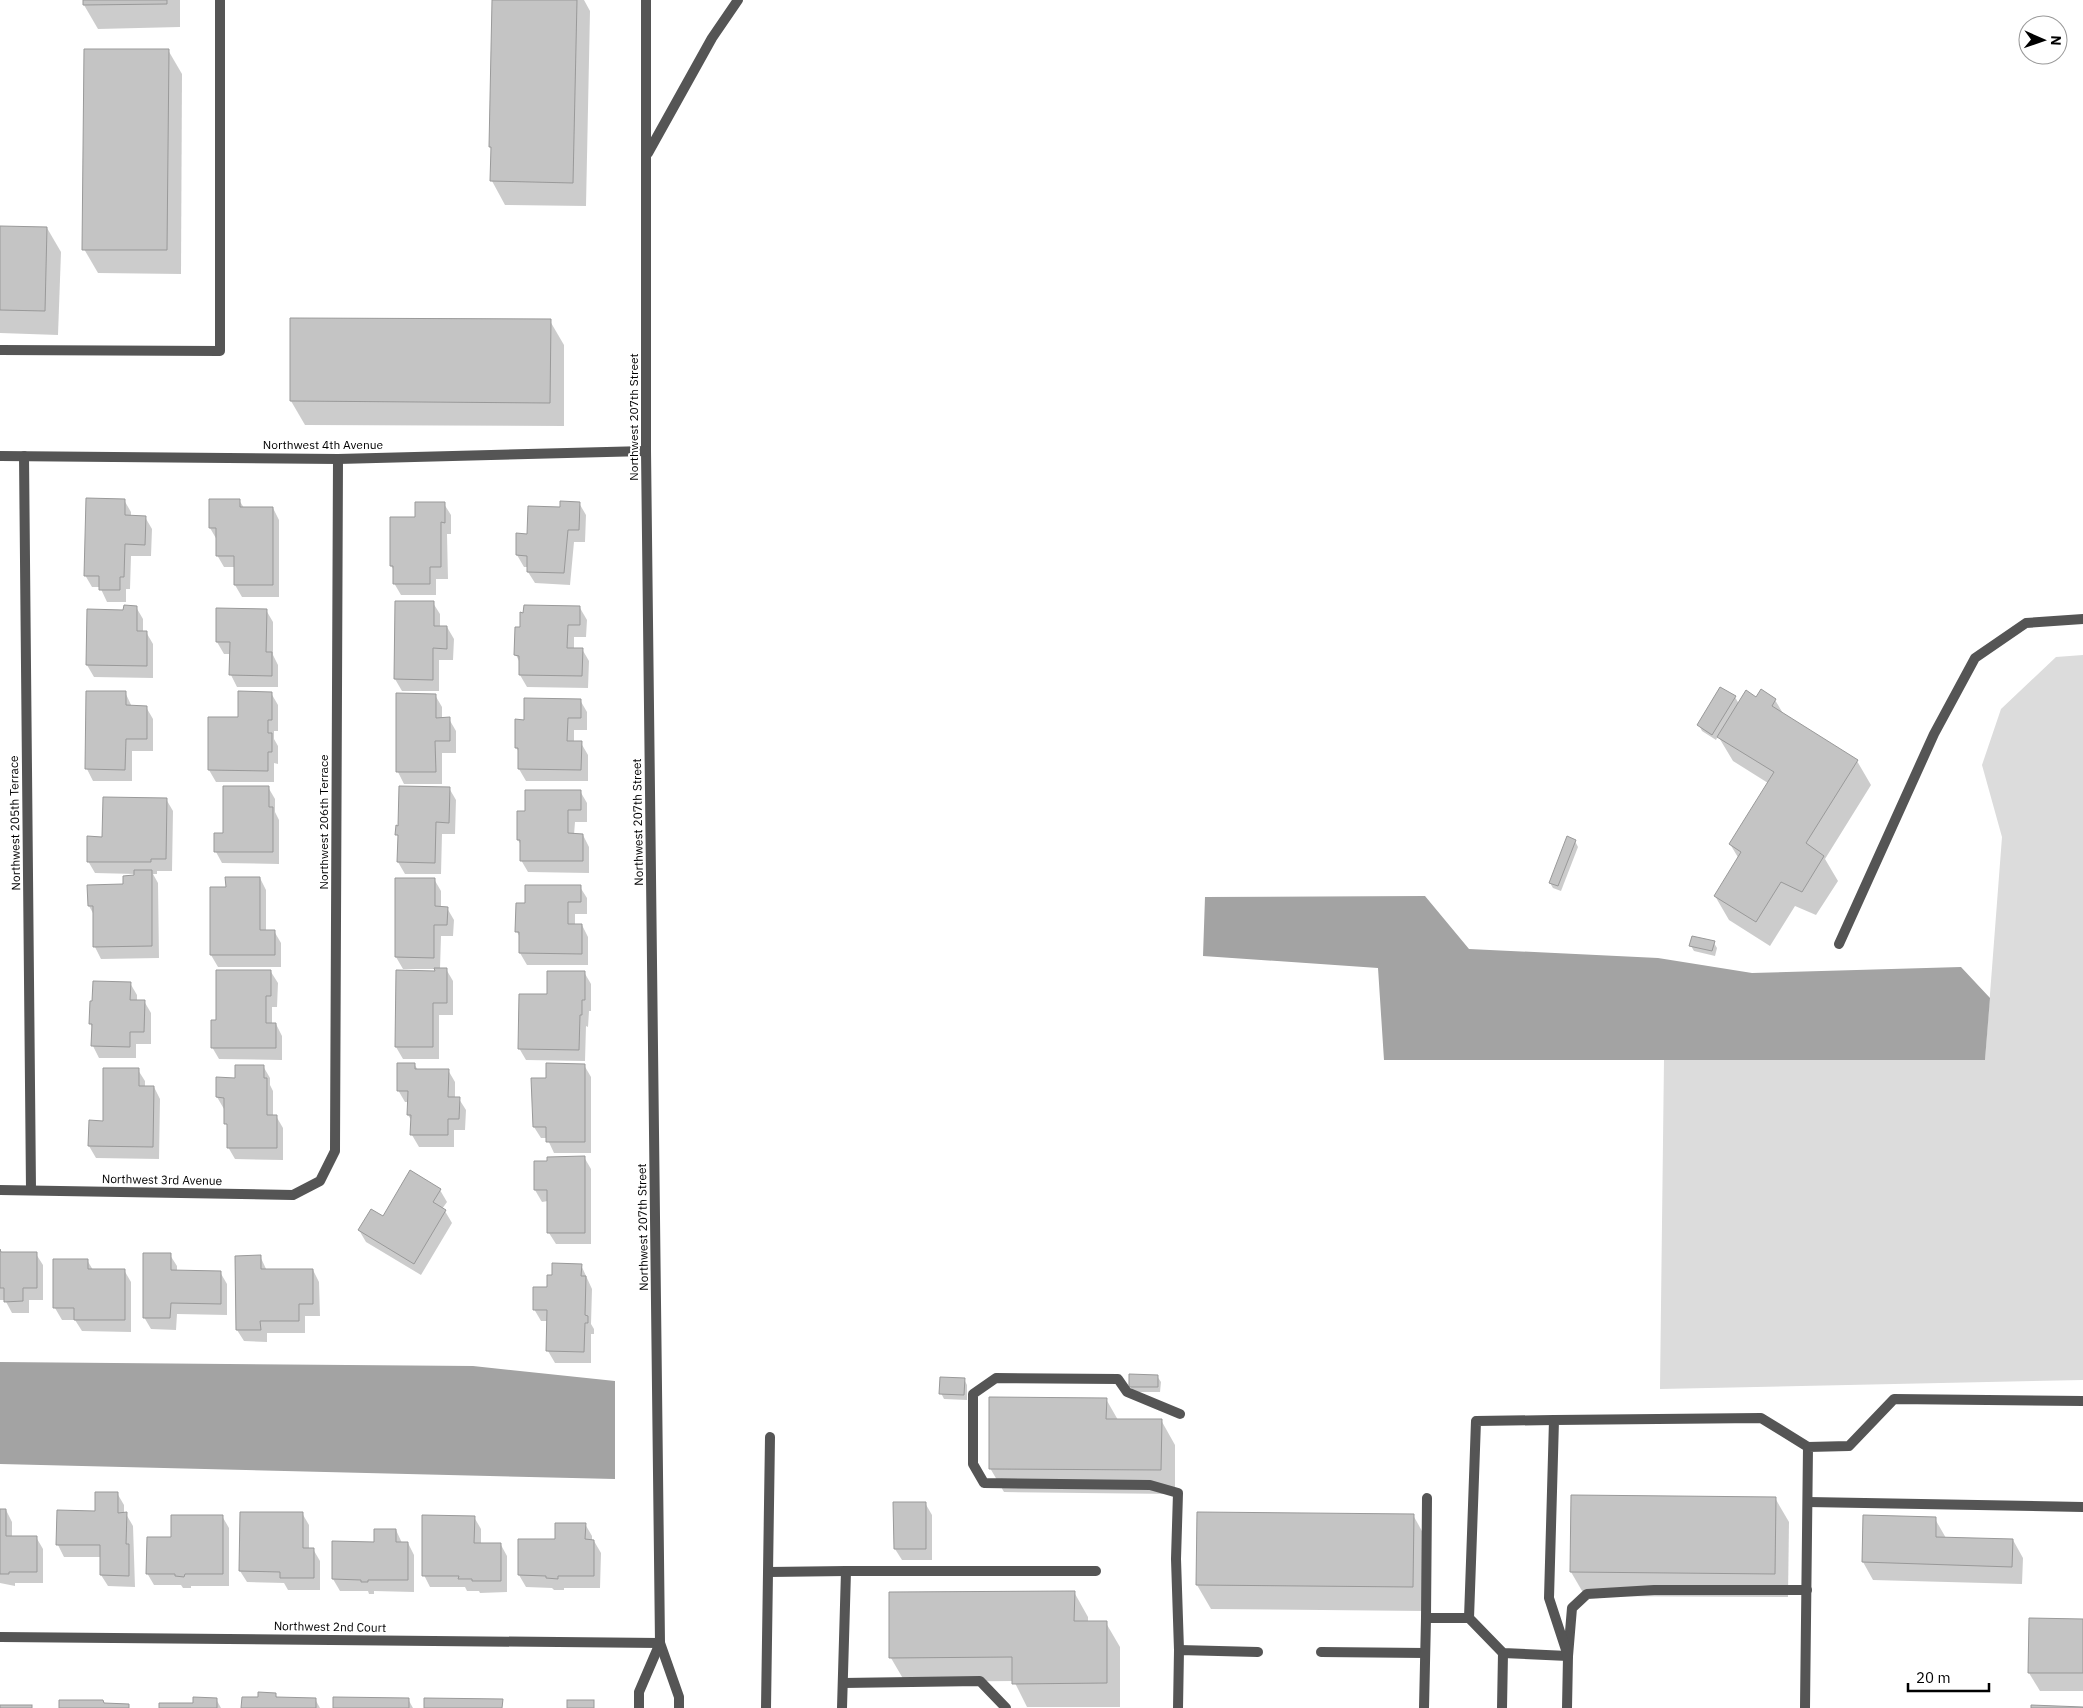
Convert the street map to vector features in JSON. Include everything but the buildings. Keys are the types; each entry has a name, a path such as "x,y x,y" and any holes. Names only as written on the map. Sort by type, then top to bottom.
{"street":[{"path":"0,350 220,351 220,0"},
{"name":"Northwest 207th Street","path":"646,0 648,153 646,451 660,1643 679,1697 679,1708"},
{"path":"648,153 712,38 738,0"},
{"name":"Northwest 4th Avenue","path":"0,456 338,458 646,451"},
{"name":"Northwest 205th Terrace","path":"24,456 31,1189"},
{"name":"Northwest 206th Terrace","path":"320,1181 335,1151 338,458"},
{"path":"1839,944 1934,734 1975,658 2026,623 2083,619"},
{"name":"Northwest 3rd Avenue","path":"0,1190 31,1189 294,1195 320,1181"},
{"path":"1178,1708 1179,1650 1176,1559 1178,1493 1150,1485 984,1483 972,1464 973,1394 996,1378 1118,1379 1127,1392 1180,1414"},
{"path":"1469,1618 1476,1421 1762,1418 1808,1447 1849,1446 1894,1399 2083,1401"},
{"path":"1554,1420 1549,1598 1568,1656"},
{"path":"766,1708 770,1438"},
{"path":"1805,1708 1808,1447"},
{"path":"1424,1708 1427,1498"},
{"path":"1808,1502 2083,1507"},
{"path":"769,1572 1096,1570"},
{"path":"842,1708 846,1572"},
{"path":"1567,1708 1568,1656 1572,1608 1587,1594 1654,1590 1807,1590"},
{"path":"1426,1618 1469,1618 1503,1653 1568,1656"},
{"name":"Northwest 2nd Court","path":"0,1637 660,1643"},
{"name":"Northwest 207th Street","path":"639,1708 639,1692 660,1643"},
{"path":"1179,1650 1258,1652"},
{"path":"1321,1652 1425,1653"},
{"path":"1502,1708 1503,1653"},
{"path":"843,1682 980,1681 1006,1708"}],"shaded area":[{"path":"2083,655 2083,1380 1660,1389 1664,1059 1985,1060 2002,837 1982,765 2001,709 2056,657"},
{"path":"1425,896 1469,949 1658,958 1752,973 1961,967 1990,998 1985,1060 1384,1060 1378,968 1203,956 1205,897"},
{"path":"0,1362 473,1366 615,1381 615,1479 0,1464"}]}
